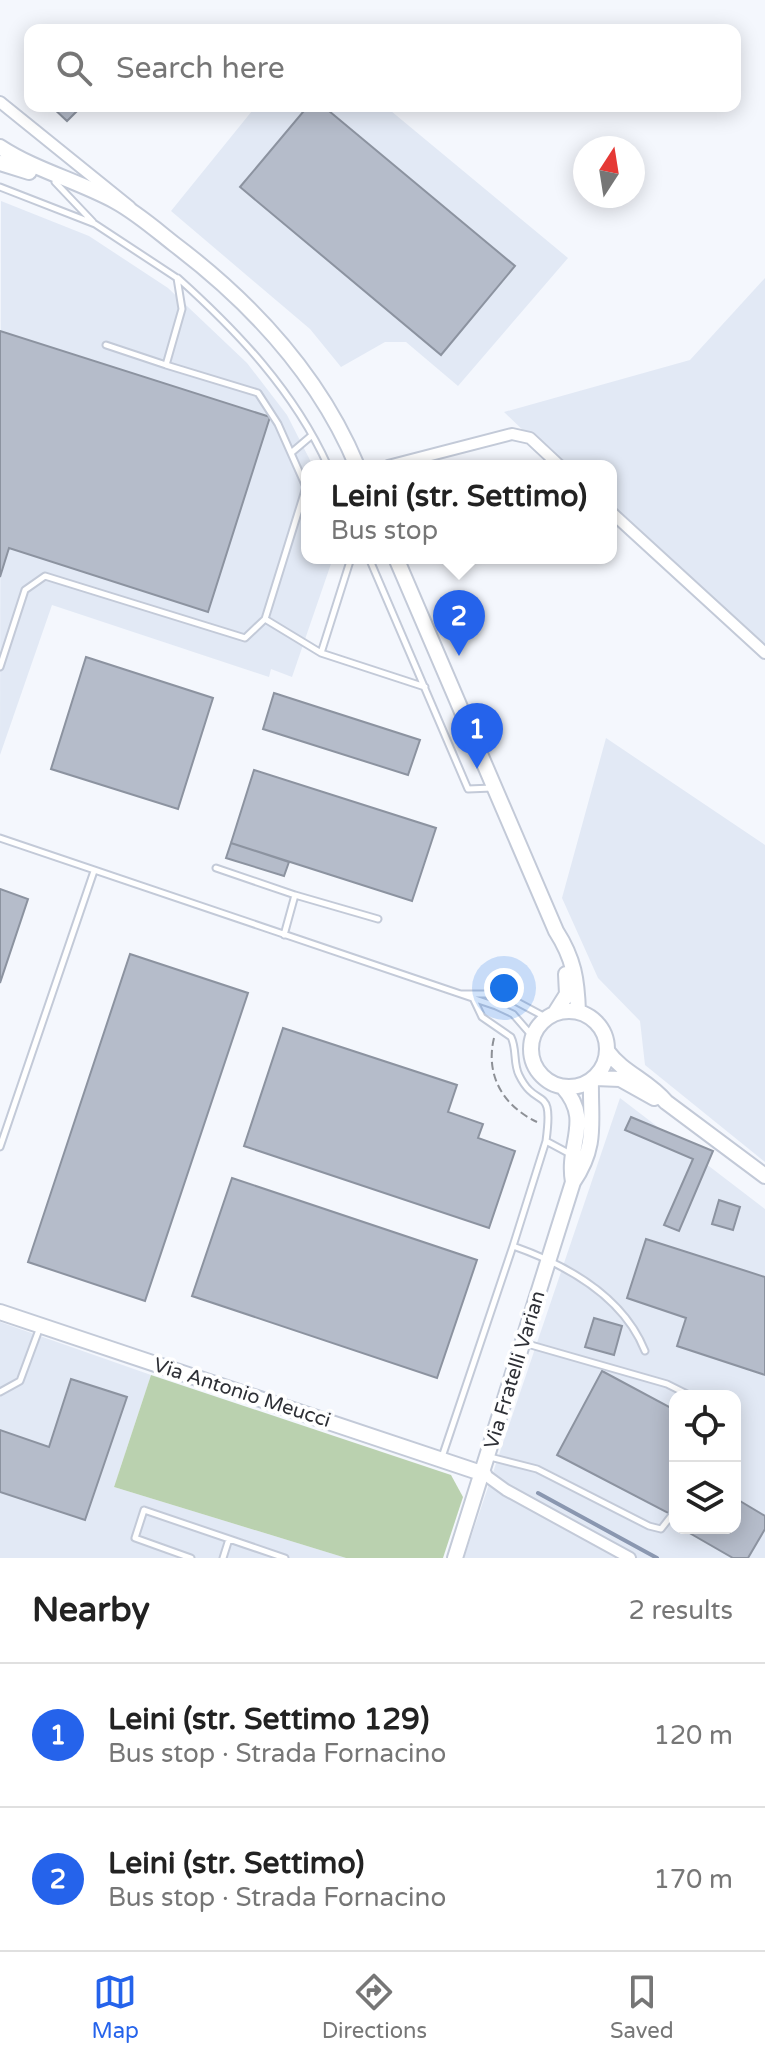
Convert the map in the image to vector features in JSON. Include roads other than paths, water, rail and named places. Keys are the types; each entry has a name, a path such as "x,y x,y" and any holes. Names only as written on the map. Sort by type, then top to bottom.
{"street":[{"path":"0,102 120,195 137,214 261,320 325,402 354,460"},
{"path":"0,147 137,214"},
{"path":"0,163 55,182 160,233"},
{"path":"411,460 512,434 530,438 554,460"},
{"path":"617,517 765,653"},
{"path":"399,564 556,931 574,966 578,1012"},
{"path":"556,931 568,986 564,1003 533,1037 531,1050 540,1075 563,1087 593,1080 620,1079 666,1102 765,1176"},
{"path":"551,1016 578,1012 597,1022 603,1031 608,1052 616,1063 655,1089 666,1102"},
{"path":"593,1080 608,1052"},
{"name":"Via Fratelli Varian","path":"455,1558 484,1474 579,1157 594,1120 593,1080"},
{"name":"Via Fratelli Varian","path":"563,1087 574,1100 578,1114 579,1157"},
{"name":"Via Antonio Meucci","path":"0,1312 484,1474"},
{"path":"484,1474 506,1490 630,1558"}],"lane":[{"path":"55,182 95,224"},
{"path":"0,187 95,224 177,278 224,320 278,381 325,460"},
{"path":"166,365 182,309 177,278"},
{"path":"106,345 258,393 301,476"},
{"path":"291,453 311,436"},
{"path":"0,667 25,590 45,576 245,638 265,619 301,503"},
{"path":"321,653 349,564"},
{"path":"372,564 468,789 495,788"},
{"path":"265,619 321,653 425,687"},
{"path":"0,838 474,999 513,1014 533,1037"},
{"path":"216,868 378,919"},
{"path":"0,1147 94,871"},
{"path":"284,935 295,895"},
{"path":"456,994 502,994 551,1016"},
{"path":"442,1458 513,1246 546,1141 550,1115 546,1102 519,1075 511,1037 482,1017 474,999"},
{"path":"546,1141 579,1157"},
{"path":"513,1246 549,1259 579,1277 633,1323 645,1351"},
{"path":"0,1392 20,1381 40,1326"},
{"path":"523,1343 646,1377 677,1390"},
{"path":"489,1456 537,1469 649,1526 661,1529 669,1519"},
{"path":"191,1558 135,1538 144,1510 285,1558"},
{"path":"223,1558 229,1539"}],"waterway":[{"path":"538,1493 657,1558"}],"place":[{"name":"Leini (str. Settimo)","path":"459,656"},
{"name":"Leini (str. Settimo 129)","path":"477,769"}]}
